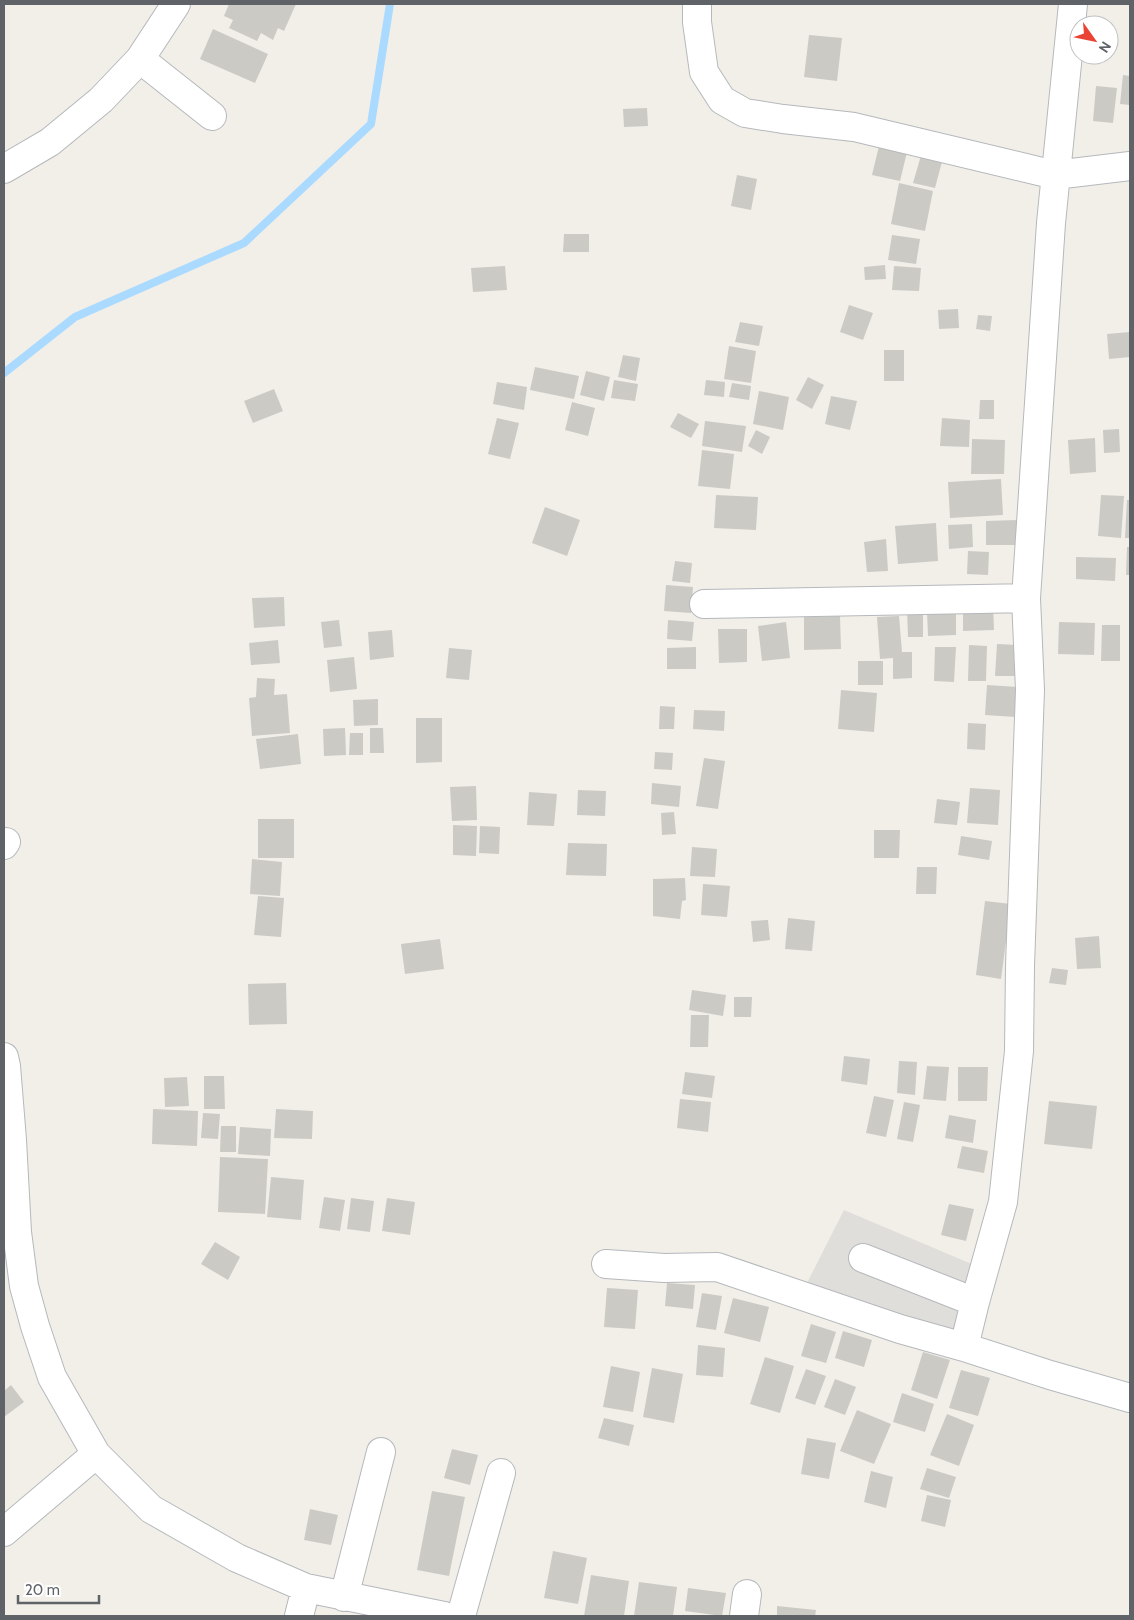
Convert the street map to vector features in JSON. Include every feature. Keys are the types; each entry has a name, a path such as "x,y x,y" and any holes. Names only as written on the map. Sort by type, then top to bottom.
{"street":[{"path":"4,169 50,142 101,100 140,59 176,4"},
{"path":"697,4 697,22 704,72 722,100 745,113 854,127 1055,175 1130,166"},
{"path":"964,1347 1003,1202 1020,1050 1020,966 1030,690 1026,598 1055,175 1073,4"},
{"path":"140,59 212,116"},
{"path":"704,604 1026,598"},
{"path":"4,1057 12,1140 17,1232 24,1286 52,1377 96,1454 151,1509 237,1558 306,1588 444,1616"},
{"path":"863,1258 975,1302"},
{"path":"606,1264 664,1268 717,1268 900,1329 1130,1398"},
{"path":"344,1596 381,1452"},
{"path":"4,1532 96,1454"},
{"path":"461,1616 501,1473"},
{"path":"299,1616 306,1588"}],"shaded area":[{"path":"844,1210 974,1265 953,1331 805,1287"}],"building":[{"path":"229,4 296,4 284,31 278,28 273,40 261,33 257,41 229,28 233,20 224,16"},
{"path":"213,29 268,54 255,83 200,59"},
{"path":"809,35 842,38 837,81 804,77"},
{"path":"1123,75 1130,76 1130,105 1120,104"},
{"path":"1096,86 1117,88 1113,123 1093,121"},
{"path":"647,108 648,126 624,127 623,109"},
{"path":"879,146 907,152 900,181 872,175"},
{"path":"922,152 943,158 935,188 913,183"},
{"path":"737,175 757,179 751,210 731,206"},
{"path":"899,183 933,191 925,231 891,224"},
{"path":"564,234 589,234 589,252 563,252"},
{"path":"892,235 920,239 916,264 888,260"},
{"path":"885,265 886,279 865,280 864,267"},
{"path":"505,266 507,290 473,292 471,268"},
{"path":"894,266 921,268 919,291 892,290"},
{"path":"849,305 873,313 863,340 840,332"},
{"path":"958,309 959,328 939,329 938,310"},
{"path":"978,315 992,316 990,331 976,329"},
{"path":"740,322 763,326 759,346 735,342"},
{"path":"1130,332 1130,357 1109,359 1107,334"},
{"path":"729,346 756,351 751,383 724,379"},
{"path":"884,350 904,350 904,381 884,381"},
{"path":"623,355 640,358 636,381 618,377"},
{"path":"535,367 579,376 574,399 530,390"},
{"path":"586,371 610,377 604,401 580,395"},
{"path":"808,377 824,385 812,409 796,400"},
{"path":"614,380 638,384 635,401 611,398"},
{"path":"706,380 725,382 724,397 704,395"},
{"path":"497,382 527,387 524,410 493,404"},
{"path":"732,383 751,386 749,400 729,397"},
{"path":"274,389 283,411 253,423 244,401"},
{"path":"759,391 789,397 783,430 753,424"},
{"path":"831,396 857,401 850,430 825,424"},
{"path":"980,400 994,400 994,419 979,419"},
{"path":"572,402 595,408 588,436 565,430"},
{"path":"678,413 699,424 691,438 670,427"},
{"path":"497,418 519,423 510,459 488,454"},
{"path":"942,418 970,420 969,447 940,446"},
{"path":"705,421 746,426 742,452 702,446"},
{"path":"1119,429 1120,452 1104,453 1103,430"},
{"path":"756,430 770,437 762,454 748,446"},
{"path":"1095,438 1096,472 1070,474 1068,440"},
{"path":"972,439 1005,440 1004,474 971,474"},
{"path":"702,450 734,454 730,489 698,486"},
{"path":"1001,479 1003,515 950,518 948,482"},
{"path":"716,495 758,497 756,530 714,528"},
{"path":"1101,495 1124,496 1121,538 1098,536"},
{"path":"1127,500 1130,500 1130,538 1125,538"},
{"path":"545,507 580,520 567,556 532,543"},
{"path":"1020,520 1021,545 986,545 986,521"},
{"path":"936,523 938,561 898,564 895,526"},
{"path":"972,524 973,547 949,549 948,525"},
{"path":"886,539 888,571 867,572 864,542"},
{"path":"1127,547 1130,547 1130,575 1126,575"},
{"path":"968,551 989,552 988,575 967,574"},
{"path":"1076,557 1116,558 1115,581 1076,579"},
{"path":"675,561 692,563 690,583 672,581"},
{"path":"666,585 693,587 691,613 664,611"},
{"path":"284,597 285,626 254,628 252,598"},
{"path":"993,605 994,630 963,631 963,606"},
{"path":"923,608 923,637 908,637 907,609"},
{"path":"956,610 956,635 928,636 927,611"},
{"path":"840,616 841,649 804,650 804,617"},
{"path":"899,616 902,652 912,652 912,678 893,679 893,658 880,659 877,617"},
{"path":"339,620 342,646 324,648 321,622"},
{"path":"668,620 694,622 692,641 667,639"},
{"path":"786,622 790,658 762,661 758,626"},
{"path":"1059,622 1095,623 1094,655 1058,654"},
{"path":"1102,625 1120,625 1120,661 1101,661"},
{"path":"718,629 747,629 747,662 719,663"},
{"path":"392,630 394,657 370,660 368,632"},
{"path":"278,640 280,663 251,665 249,643"},
{"path":"997,644 1018,645 1017,676 995,676"},
{"path":"969,645 987,646 986,681 968,681"},
{"path":"696,647 696,669 667,669 667,648"},
{"path":"935,647 956,647 954,682 934,681"},
{"path":"449,648 472,650 469,680 446,678"},
{"path":"354,657 357,689 330,692 327,660"},
{"path":"858,661 883,661 883,685 858,685"},
{"path":"257,678 275,679 274,695 287,694 290,733 252,736 249,698 256,697"},
{"path":"987,685 1018,687 1016,717 985,715"},
{"path":"841,690 877,693 874,732 838,729"},
{"path":"378,699 378,725 354,726 353,700"},
{"path":"660,706 675,707 674,729 659,729"},
{"path":"694,710 725,711 724,731 693,729"},
{"path":"416,718 442,718 442,762 416,763"},
{"path":"968,723 986,724 985,750 967,749"},
{"path":"345,728 346,755 324,756 323,729"},
{"path":"370,728 383,728 384,753 370,753"},
{"path":"350,733 363,733 363,755 349,755"},
{"path":"298,734 301,764 260,769 256,739"},
{"path":"655,752 673,753 672,770 654,769"},
{"path":"704,758 725,761 718,809 696,806"},
{"path":"652,783 681,786 679,807 651,804"},
{"path":"476,786 477,820 452,821 450,787"},
{"path":"970,788 1000,790 998,825 967,823"},
{"path":"578,790 606,791 605,816 577,815"},
{"path":"529,792 557,794 554,826 527,825"},
{"path":"937,799 960,802 957,825 934,823"},
{"path":"674,812 676,834 662,835 661,813"},
{"path":"258,819 294,819 294,858 258,858"},
{"path":"453,825 477,826 476,856 453,855"},
{"path":"480,826 500,827 499,854 479,853"},
{"path":"874,830 900,830 899,858 874,858"},
{"path":"961,836 992,841 989,860 958,855"},
{"path":"568,843 607,844 606,876 566,875"},
{"path":"692,847 717,849 715,877 690,876"},
{"path":"252,859 282,862 280,896 250,894"},
{"path":"917,867 937,867 936,894 916,894"},
{"path":"685,878 686,900 682,901 680,919 653,916 653,879"},
{"path":"703,884 730,886 727,917 701,915"},
{"path":"258,896 284,898 281,937 254,935"},
{"path":"985,901 1011,904 1001,979 976,975"},
{"path":"788,918 815,921 812,951 785,949"},
{"path":"768,920 770,940 753,942 751,921"},
{"path":"1099,936 1101,968 1077,969 1075,938"},
{"path":"440,939 444,969 405,974 401,944"},
{"path":"1052,968 1068,970 1066,985 1049,983"},
{"path":"286,983 287,1024 249,1025 248,984"},
{"path":"692,990 726,995 723,1016 689,1010"},
{"path":"734,997 752,997 751,1017 734,1017"},
{"path":"691,1015 709,1015 708,1047 690,1047"},
{"path":"844,1056 870,1059 867,1085 841,1081"},
{"path":"899,1061 917,1062 915,1095 897,1093"},
{"path":"927,1066 949,1067 946,1101 923,1099"},
{"path":"958,1067 988,1067 987,1101 958,1101"},
{"path":"685,1072 715,1076 712,1098 682,1094"},
{"path":"204,1076 224,1076 225,1109 204,1109"},
{"path":"187,1077 189,1106 165,1107 164,1078"},
{"path":"874,1096 894,1100 886,1137 866,1133"},
{"path":"680,1099 711,1102 708,1132 677,1128"},
{"path":"1049,1101 1097,1106 1092,1149 1044,1144"},
{"path":"904,1102 920,1105 913,1142 897,1139"},
{"path":"153,1109 198,1111 197,1146 152,1144"},
{"path":"276,1109 313,1111 312,1139 274,1138"},
{"path":"203,1113 220,1114 218,1139 201,1138"},
{"path":"949,1115 976,1120 973,1143 945,1138"},
{"path":"221,1126 236,1126 236,1152 220,1152"},
{"path":"240,1127 271,1129 270,1156 238,1154"},
{"path":"962,1146 988,1151 984,1173 957,1168"},
{"path":"220,1157 268,1159 265,1214 218,1212"},
{"path":"271,1177 304,1180 301,1220 267,1217"},
{"path":"324,1197 345,1200 340,1231 319,1228"},
{"path":"351,1198 374,1201 370,1232 347,1229"},
{"path":"387,1198 415,1202 410,1235 382,1231"},
{"path":"949,1204 974,1209 966,1241 941,1235"},
{"path":"215,1242 240,1257 228,1280 201,1264"},
{"path":"667,1283 695,1285 693,1309 665,1306"},
{"path":"607,1288 638,1290 635,1329 604,1327"},
{"path":"702,1293 722,1296 716,1330 696,1327"},
{"path":"733,1298 769,1307 760,1342 724,1333"},
{"path":"811,1324 836,1332 826,1363 801,1356"},
{"path":"843,1331 872,1340 864,1367 835,1358"},
{"path":"698,1345 725,1348 723,1377 696,1375"},
{"path":"923,1352 950,1360 937,1399 911,1390"},
{"path":"765,1357 794,1366 780,1413 750,1404"},
{"path":"611,1366 640,1372 633,1412 603,1407"},
{"path":"652,1368 683,1374 674,1423 643,1417"},
{"path":"806,1369 826,1376 815,1405 795,1398"},
{"path":"961,1370 990,1378 978,1416 949,1408"},
{"path":"835,1379 856,1387 845,1415 824,1407"},
{"path":"11,1385 24,1402 4,1417 4,1391"},
{"path":"902,1393 934,1404 925,1432 893,1422"},
{"path":"857,1410 891,1424 874,1464 840,1451"},
{"path":"947,1414 974,1425 959,1466 930,1455"},
{"path":"604,1418 634,1425 629,1446 598,1438"},
{"path":"807,1438 836,1443 829,1479 801,1474"},
{"path":"452,1449 478,1455 470,1485 444,1478"},
{"path":"927,1468 956,1477 949,1498 920,1489"},
{"path":"871,1471 893,1477 886,1508 864,1502"},
{"path":"432,1491 465,1497 449,1576 417,1570"},
{"path":"927,1495 951,1500 945,1527 921,1521"},
{"path":"310,1509 338,1515 331,1545 304,1540"},
{"path":"553,1551 587,1558 578,1604 544,1598"},
{"path":"591,1575 629,1581 624,1616 584,1616"},
{"path":"639,1582 677,1587 673,1616 634,1616"},
{"path":"688,1588 726,1593 722,1616 685,1611"},
{"path":"777,1606 816,1610 815,1616 777,1616"}],"waterway":[{"path":"4,373 75,317 244,243 371,124 390,4"}]}
